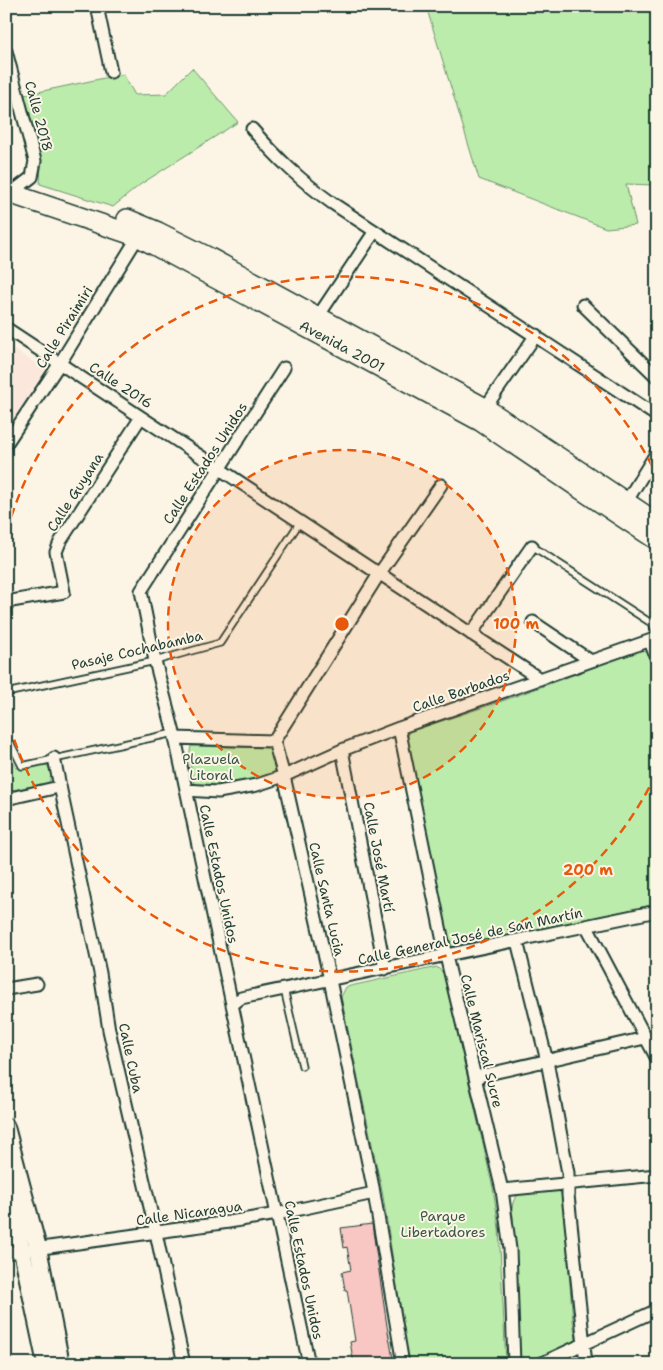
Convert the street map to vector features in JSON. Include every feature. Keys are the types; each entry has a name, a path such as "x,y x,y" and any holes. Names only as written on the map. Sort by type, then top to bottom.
{"main road":[{"name":"Avenida 2001","path":"12,188 142,231 208,258 485,408 622,509 657,540"},
{"name":"Avenida 2001","path":"142,231 156,247 480,421 622,509 657,523"},
{"path":"6,1127 22,1251 61,1364"},
{"path":"6,1184 46,1364"}],"street":[{"path":"97,6 111,72"},
{"name":"Calle 2018","path":"6,51 35,161 32,177 12,188"},
{"path":"252,129 272,152 301,180 375,231 657,416"},
{"name":"Calle Piraimiri","path":"6,444 60,363 142,231"},
{"path":"318,318 375,231"},
{"path":"583,304 657,376"},
{"name":"Calle 2016","path":"6,328 540,679"},
{"path":"485,408 536,335"},
{"name":"Calle Estados Unidos","path":"284,368 224,471 141,591 186,790 309,1364"},
{"name":"Calle Guyana","path":"6,602 64,592 56,552 60,542 141,416"},
{"path":"622,509 657,452"},
{"name":"Calle 2016","path":"224,471 380,574"},
{"path":"174,736 274,741 380,574 441,485"},
{"path":"471,634 532,546"},
{"path":"532,622 591,661"},
{"path":"654,637 657,660"},
{"name":"Calle Barbados","path":"186,790 218,792 257,785 284,776 342,750 400,728 654,637"},
{"name":"Calle Mariscal Sucre","path":"400,728 446,956 502,1190 510,1249 514,1364"},
{"name":"Calle Santa Lucia","path":"274,741 284,776 330,980 374,1193 403,1364"},
{"name":"Calle José Martí","path":"342,750 386,969"},
{"name":"Calle Cuba","path":"54,758 100,973 109,1030 184,1364"},
{"path":"6,799 59,787"},
{"name":"Calle General José de San Martín","path":"232,1005 241,998 588,927 657,911"},
{"path":"588,927 657,1060"},
{"path":"517,941 547,1061 568,1173 568,1195 586,1364"},
{"path":"6,989 37,984"},
{"path":"475,1077 645,1038"},
{"path":"502,1190 657,1175"},
{"name":"Calle Nicaragua","path":"22,1251 277,1214 374,1193"},
{"path":"540,1364 657,1310"}],"lane":[{"name":"Pasaje Cochabamba","path":"6,693 156,661 220,643 300,522"},
{"path":"532,546 651,623 654,637"},
{"path":"6,744 11,744 22,766 54,758 174,736"},
{"path":"284,989 302,1066"}],"shaded area":[{"path":"6,345 45,370 6,430"}],"green space":[{"path":"426,6 657,6 657,183 654,185 626,184 636,225 606,228 479,179"},
{"path":"192,68 238,122 141,184 113,207 40,184 41,164 24,95 123,74 135,95 166,94"},
{"path":"641,650 649,653 657,676 657,904 449,948 407,741 409,732 505,700"},
{"name":"Plazuela Litoral","path":"191,746 268,748 274,757 273,775 224,786 194,784 189,757"},
{"path":"8,748 16,768 43,764 48,766 51,775 49,783 8,791 6,782 6,749"},
{"name":"Parque Libertadores","path":"437,967 444,974 493,1188 499,1228 506,1364 409,1364 383,1196 341,997 346,987"},
{"name":"Parque Libertadores","path":"556,1190 561,1193 576,1339 573,1345 532,1364 518,1364 512,1207 518,1195 524,1192"}],"building":[{"path":"372,1224 394,1364 354,1364 350,1342 355,1341 347,1290 345,1290 342,1272 351,1270 347,1247 344,1248 341,1228"}]}
